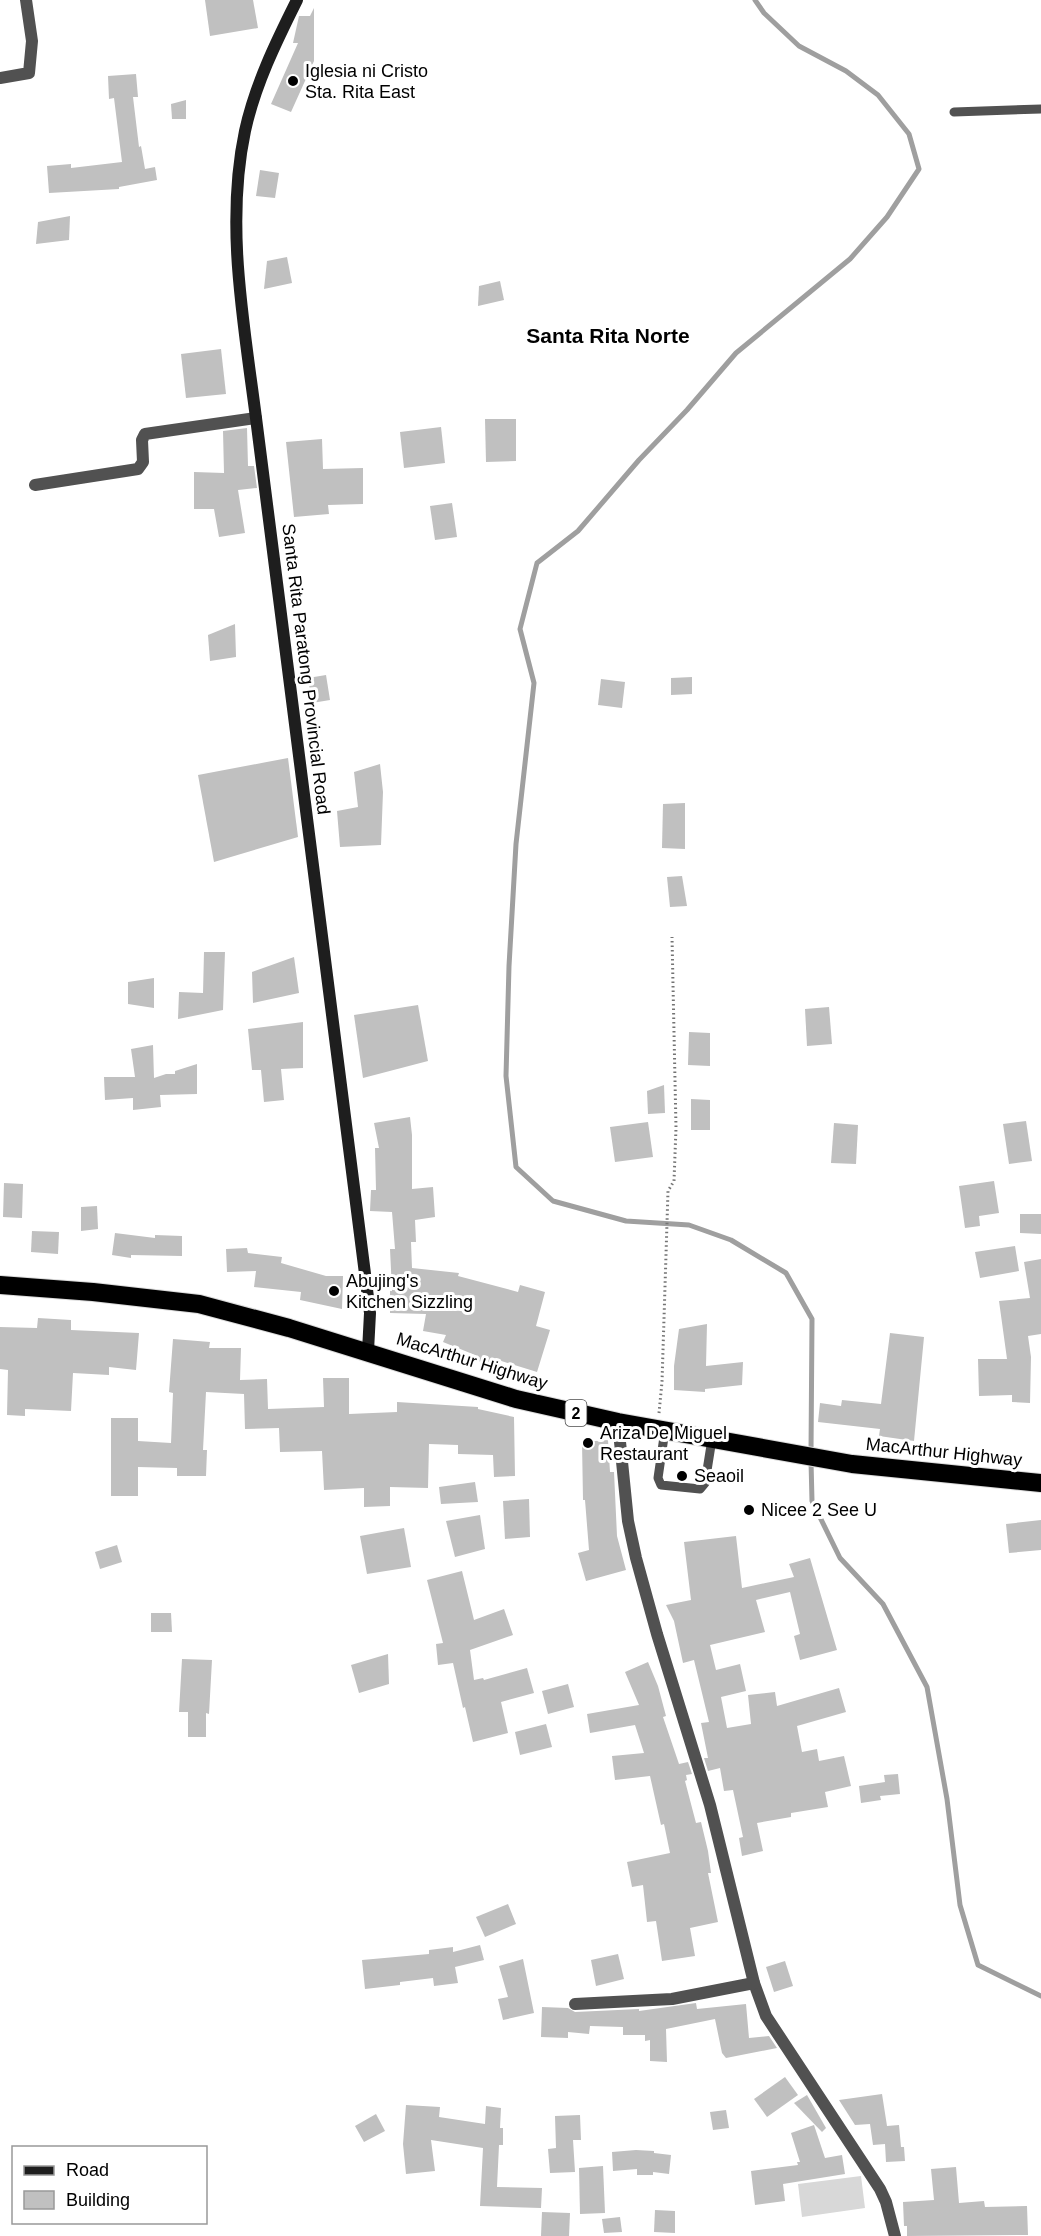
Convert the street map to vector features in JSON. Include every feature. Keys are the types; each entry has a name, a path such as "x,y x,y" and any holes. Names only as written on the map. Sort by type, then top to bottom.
{"highway":[{"name":"MacArthur Highway","path":"0,1285 93,1292 199,1304 368,1351 516,1399 618,1422 852,1464 1041,1483"}],"street":[{"path":"0,78 29,73 31,68 32,41 26,0"},
{"name":"Santa Rita Paratong Provincial Road","path":"297,0 264,71 245,131 237,191 240,294 370,1313 368,1351"},
{"path":"35,485 138,469 143,462 142,440 145,434 256,418"},
{"path":"618,1422 628,1521 636,1558 710,1805 754,1983 766,2016 880,2189 895,2236"},
{"path":"575,2004 672,1999 754,1983"}],"lane":[{"path":"954,112 1041,109"},
{"path":"661,1430 657,1478 661,1485 700,1489 705,1483 712,1439"}],"path":[{"path":"661,1430 668,1191 674,1181 676,1128 672,937"}],"shaded area":[{"path":"861,2176 865,2208 802,2217 798,2184"}],"building":[{"path":"205,0 253,0 258,28 210,36"},
{"name":"Iglesia ni Cristo Sta. Rita East","path":"314,8 314,61 291,112 271,104 298,43 293,43 299,16 310,16"},
{"path":"136,74 138,97 133,97 139,147 141,146 145,169 155,167 157,180 119,187 119,189 49,193 47,166 71,164 71,168 122,162 114,98 109,99 108,76"},
{"path":"186,100 186,119 172,119 171,104"},
{"path":"260,170 279,173 275,198 256,196"},
{"path":"70,216 69,240 36,244 38,222"},
{"path":"287,257 292,283 264,289 267,261"},
{"path":"500,281 504,300 478,306 479,286"},
{"path":"221,349 226,394 186,398 181,354"},
{"path":"485,419 516,419 516,461 486,462"},
{"path":"441,427 445,463 404,468 400,432"},
{"path":"247,428 248,466 254,466 257,488 238,490 245,533 219,537 214,509 194,509 194,472 224,473 223,431"},
{"path":"322,439 323,469 363,468 363,504 328,505 329,514 294,517 286,442"},
{"path":"452,503 457,537 435,540 430,506"},
{"path":"235,624 236,657 210,661 208,635"},
{"path":"326,675 330,700 312,703 308,678"},
{"path":"692,677 692,694 671,695 671,678"},
{"path":"601,679 625,682 622,708 598,705"},
{"path":"288,758 298,837 214,862 198,775"},
{"path":"380,764 383,792 381,845 340,847 337,811 358,807 354,772"},
{"path":"685,803 685,849 662,848 663,804"},
{"path":"682,876 687,906 670,907 667,877"},
{"path":"204,952 225,952 223,1010 178,1019 179,992 203,993"},
{"path":"294,957 299,993 253,1003 252,972"},
{"path":"154,978 154,1008 128,1004 128,982"},
{"path":"418,1005 428,1061 363,1078 354,1015"},
{"path":"829,1007 832,1044 807,1046 805,1009"},
{"path":"303,1022 303,1068 281,1069 284,1100 264,1102 261,1070 252,1070 248,1029"},
{"path":"689,1032 710,1033 710,1066 688,1065"},
{"path":"153,1045 154,1078 175,1074 175,1071 197,1064 197,1094 160,1095 161,1107 133,1110 133,1098 105,1100 104,1077 135,1077 131,1049"},
{"path":"664,1085 665,1113 648,1114 647,1091"},
{"path":"691,1099 710,1100 710,1130 691,1130"},
{"path":"410,1117 412,1189 433,1187 435,1217 415,1220 416,1242 411,1242 412,1268 459,1273 458,1276 518,1292 520,1285 545,1292 536,1326 550,1330 537,1372 495,1359 493,1366 473,1359 475,1355 443,1342 446,1335 423,1331 426,1314 390,1313 390,1291 392,1291 390,1249 395,1249 392,1212 370,1211 371,1190 376,1190 375,1148 379,1148 374,1123"},
{"path":"1026,1121 1032,1161 1009,1164 1003,1124"},
{"path":"648,1122 653,1157 615,1162 610,1127"},
{"path":"834,1123 858,1125 856,1164 831,1163"},
{"path":"994,1181 999,1213 979,1216 980,1226 965,1228 959,1186"},
{"path":"4,1183 23,1184 22,1218 3,1217"},
{"path":"97,1206 98,1229 81,1231 81,1207"},
{"path":"1020,1214 1041,1214 1041,1234 1020,1233"},
{"path":"32,1231 59,1232 58,1254 31,1252"},
{"path":"115,1233 155,1238 155,1235 182,1236 182,1256 131,1255 131,1258 112,1255"},
{"path":"1015,1246 1019,1271 980,1278 975,1252"},
{"path":"247,1248 248,1253 282,1257 281,1263 326,1276 343,1276 342,1309 300,1300 301,1292 254,1287 256,1271 227,1272 226,1249"},
{"path":"1041,1259 1041,1334 1028,1336 1031,1357 1030,1403 1012,1402 1012,1395 979,1396 978,1359 1007,1359 999,1301 1030,1298 1024,1262"},
{"path":"38,1318 71,1320 71,1330 139,1333 136,1370 109,1367 109,1375 73,1373 71,1411 25,1409 25,1416 7,1415 8,1370 0,1369 0,1327 37,1328"},
{"path":"707,1324 706,1366 743,1362 742,1385 705,1389 705,1392 674,1390 674,1366 679,1329"},
{"path":"890,1333 924,1337 914,1441 879,1436 880,1429 818,1422 820,1403 841,1406 842,1400 881,1404"},
{"path":"173,1339 210,1342 209,1348 241,1348 240,1380 267,1379 268,1409 324,1407 323,1378 349,1378 349,1414 397,1412 397,1402 478,1407 478,1409 514,1417 515,1476 494,1477 493,1455 458,1454 458,1445 429,1444 428,1488 390,1487 390,1506 364,1507 364,1488 324,1490 322,1451 280,1452 279,1428 245,1429 244,1394 206,1392 203,1450 207,1450 206,1476 177,1476 177,1468 138,1467 138,1496 111,1496 111,1418 138,1418 138,1441 171,1443 173,1393 169,1392"},
{"path":"608,1440 610,1472 614,1472 617,1536 626,1570 586,1581 578,1553 589,1550 585,1500 583,1500 582,1442"},
{"path":"475,1482 478,1502 441,1504 439,1487"},
{"path":"529,1499 530,1537 505,1539 503,1501"},
{"path":"480,1515 485,1549 455,1557 446,1521"},
{"path":"1041,1520 1041,1550 1009,1553 1006,1524"},
{"path":"404,1528 411,1567 367,1574 360,1536"},
{"path":"736,1536 742,1588 794,1577 789,1564 810,1558 837,1650 800,1660 794,1636 800,1634 790,1592 756,1600 765,1632 710,1645 716,1670 740,1664 746,1691 721,1697 727,1728 751,1724 748,1695 775,1692 777,1706 839,1688 846,1712 797,1726 802,1752 817,1749 819,1761 844,1756 851,1786 825,1792 828,1807 791,1813 791,1817 757,1823 763,1851 742,1856 739,1838 743,1837 733,1790 724,1791 720,1768 708,1771 704,1758 708,1758 701,1723 709,1722 694,1660 683,1663 674,1621 666,1605 691,1600 684,1542"},
{"path":"117,1545 122,1562 100,1569 95,1552"},
{"path":"462,1571 474,1620 504,1609 513,1635 470,1650 474,1680 483,1678 484,1680 527,1668 534,1693 501,1702 508,1733 473,1742 453,1663 438,1665 436,1644 443,1643 427,1580"},
{"path":"151,1613 171,1613 172,1632 151,1632"},
{"path":"388,1654 389,1684 359,1693 351,1665"},
{"path":"182,1659 212,1660 209,1714 206,1713 206,1737 188,1737 188,1712 179,1712"},
{"path":"648,1662 658,1686 666,1716 663,1717 679,1764 688,1762 692,1774 686,1775 687,1780 685,1781 696,1823 701,1822 708,1851 711,1873 708,1873 718,1922 690,1928 695,1956 662,1961 656,1921 647,1922 643,1885 632,1887 627,1862 670,1853 664,1824 661,1825 650,1776 615,1780 612,1756 644,1753 635,1725 590,1733 587,1714 639,1705 625,1672"},
{"path":"568,1684 574,1707 548,1714 542,1691"},
{"path":"546,1724 552,1747 520,1755 515,1732"},
{"path":"898,1774 900,1794 880,1796 881,1800 861,1803 859,1786 885,1782 884,1775"},
{"path":"508,1904 516,1924 485,1937 476,1917"},
{"path":"480,1945 484,1960 455,1967 458,1983 434,1986 433,1978 365,1989 362,1960 429,1954 429,1950 453,1947 453,1952"},
{"path":"618,1954 624,1979 596,1986 591,1960"},
{"path":"523,1959 534,2013 503,2020 498,1999 508,1997 499,1966"},
{"path":"785,1961 793,1986 774,1992 766,1967"},
{"path":"696,2003 697,2009 746,2004 749,2038 769,2036 777,2048 726,2058 722,2053 715,2019 666,2029 667,2062 650,2061 650,2040 645,2041 645,2035 623,2035 623,2027 590,2026 589,2034 568,2032 568,2038 541,2037 542,2007 568,2008 575,2012 639,2009 639,2011"},
{"path":"785,2077 798,2095 767,2117 754,2099"},
{"path":"882,2094 887,2126 899,2125 905,2161 886,2162 885,2144 873,2145 870,2124 855,2125 839,2100"},
{"path":"807,2095 826,2128 822,2132 794,2103"},
{"path":"406,2105 440,2107 439,2117 485,2124 486,2106 501,2108 500,2128 503,2128 503,2145 499,2145 497,2187 542,2188 541,2208 480,2206 483,2148 431,2140 435,2171 406,2174 403,2144"},
{"path":"726,2110 729,2128 713,2130 710,2112"},
{"path":"376,2114 385,2131 364,2142 355,2126"},
{"path":"580,2115 581,2140 573,2140 575,2172 550,2173 548,2149 556,2148 555,2116"},
{"path":"814,2125 825,2158 842,2155 845,2174 783,2184 785,2201 755,2205 751,2171 798,2165 797,2162 800,2162 791,2133"},
{"path":"636,2150 671,2155 669,2174 653,2172 653,2175 637,2175 637,2169 613,2171 612,2152"},
{"path":"603,2166 605,2213 580,2214 579,2168"},
{"path":"956,2167 959,2203 984,2201 985,2207 1027,2206 1028,2235 907,2236 907,2226 904,2226 903,2202 934,2200 931,2169"},
{"path":"655,2210 675,2211 675,2233 654,2232"},
{"path":"542,2212 570,2213 569,2236 541,2236"},
{"path":"620,2217 622,2232 604,2233 602,2219"}],"waterway":[{"path":"755,0 764,13 799,46 846,71 878,95 909,134 919,169 887,217 850,259 736,353 578,531 537,563 520,629 534,683 516,844 506,1076 516,1167 553,1201 626,1221 689,1225 731,1240 786,1273 812,1319 811,1452"},
{"path":"811,1461 812,1501 840,1558 883,1604 927,1687 947,1799 960,1905 978,1965 1041,1996"}],"place":[{"name":"Iglesia ni Cristo Sta. Rita East","path":"293,81"},
{"name":"Abujing's Kitchen Sizzling","path":"334,1291"},
{"name":"Ariza De Miguel Restaurant","path":"588,1443"},
{"name":"Seaoil","path":"682,1476"},
{"name":"Nicee 2 See U","path":"749,1510"}],"district":[{"name":"Santa Rita Norte","path":"608,336"}]}
